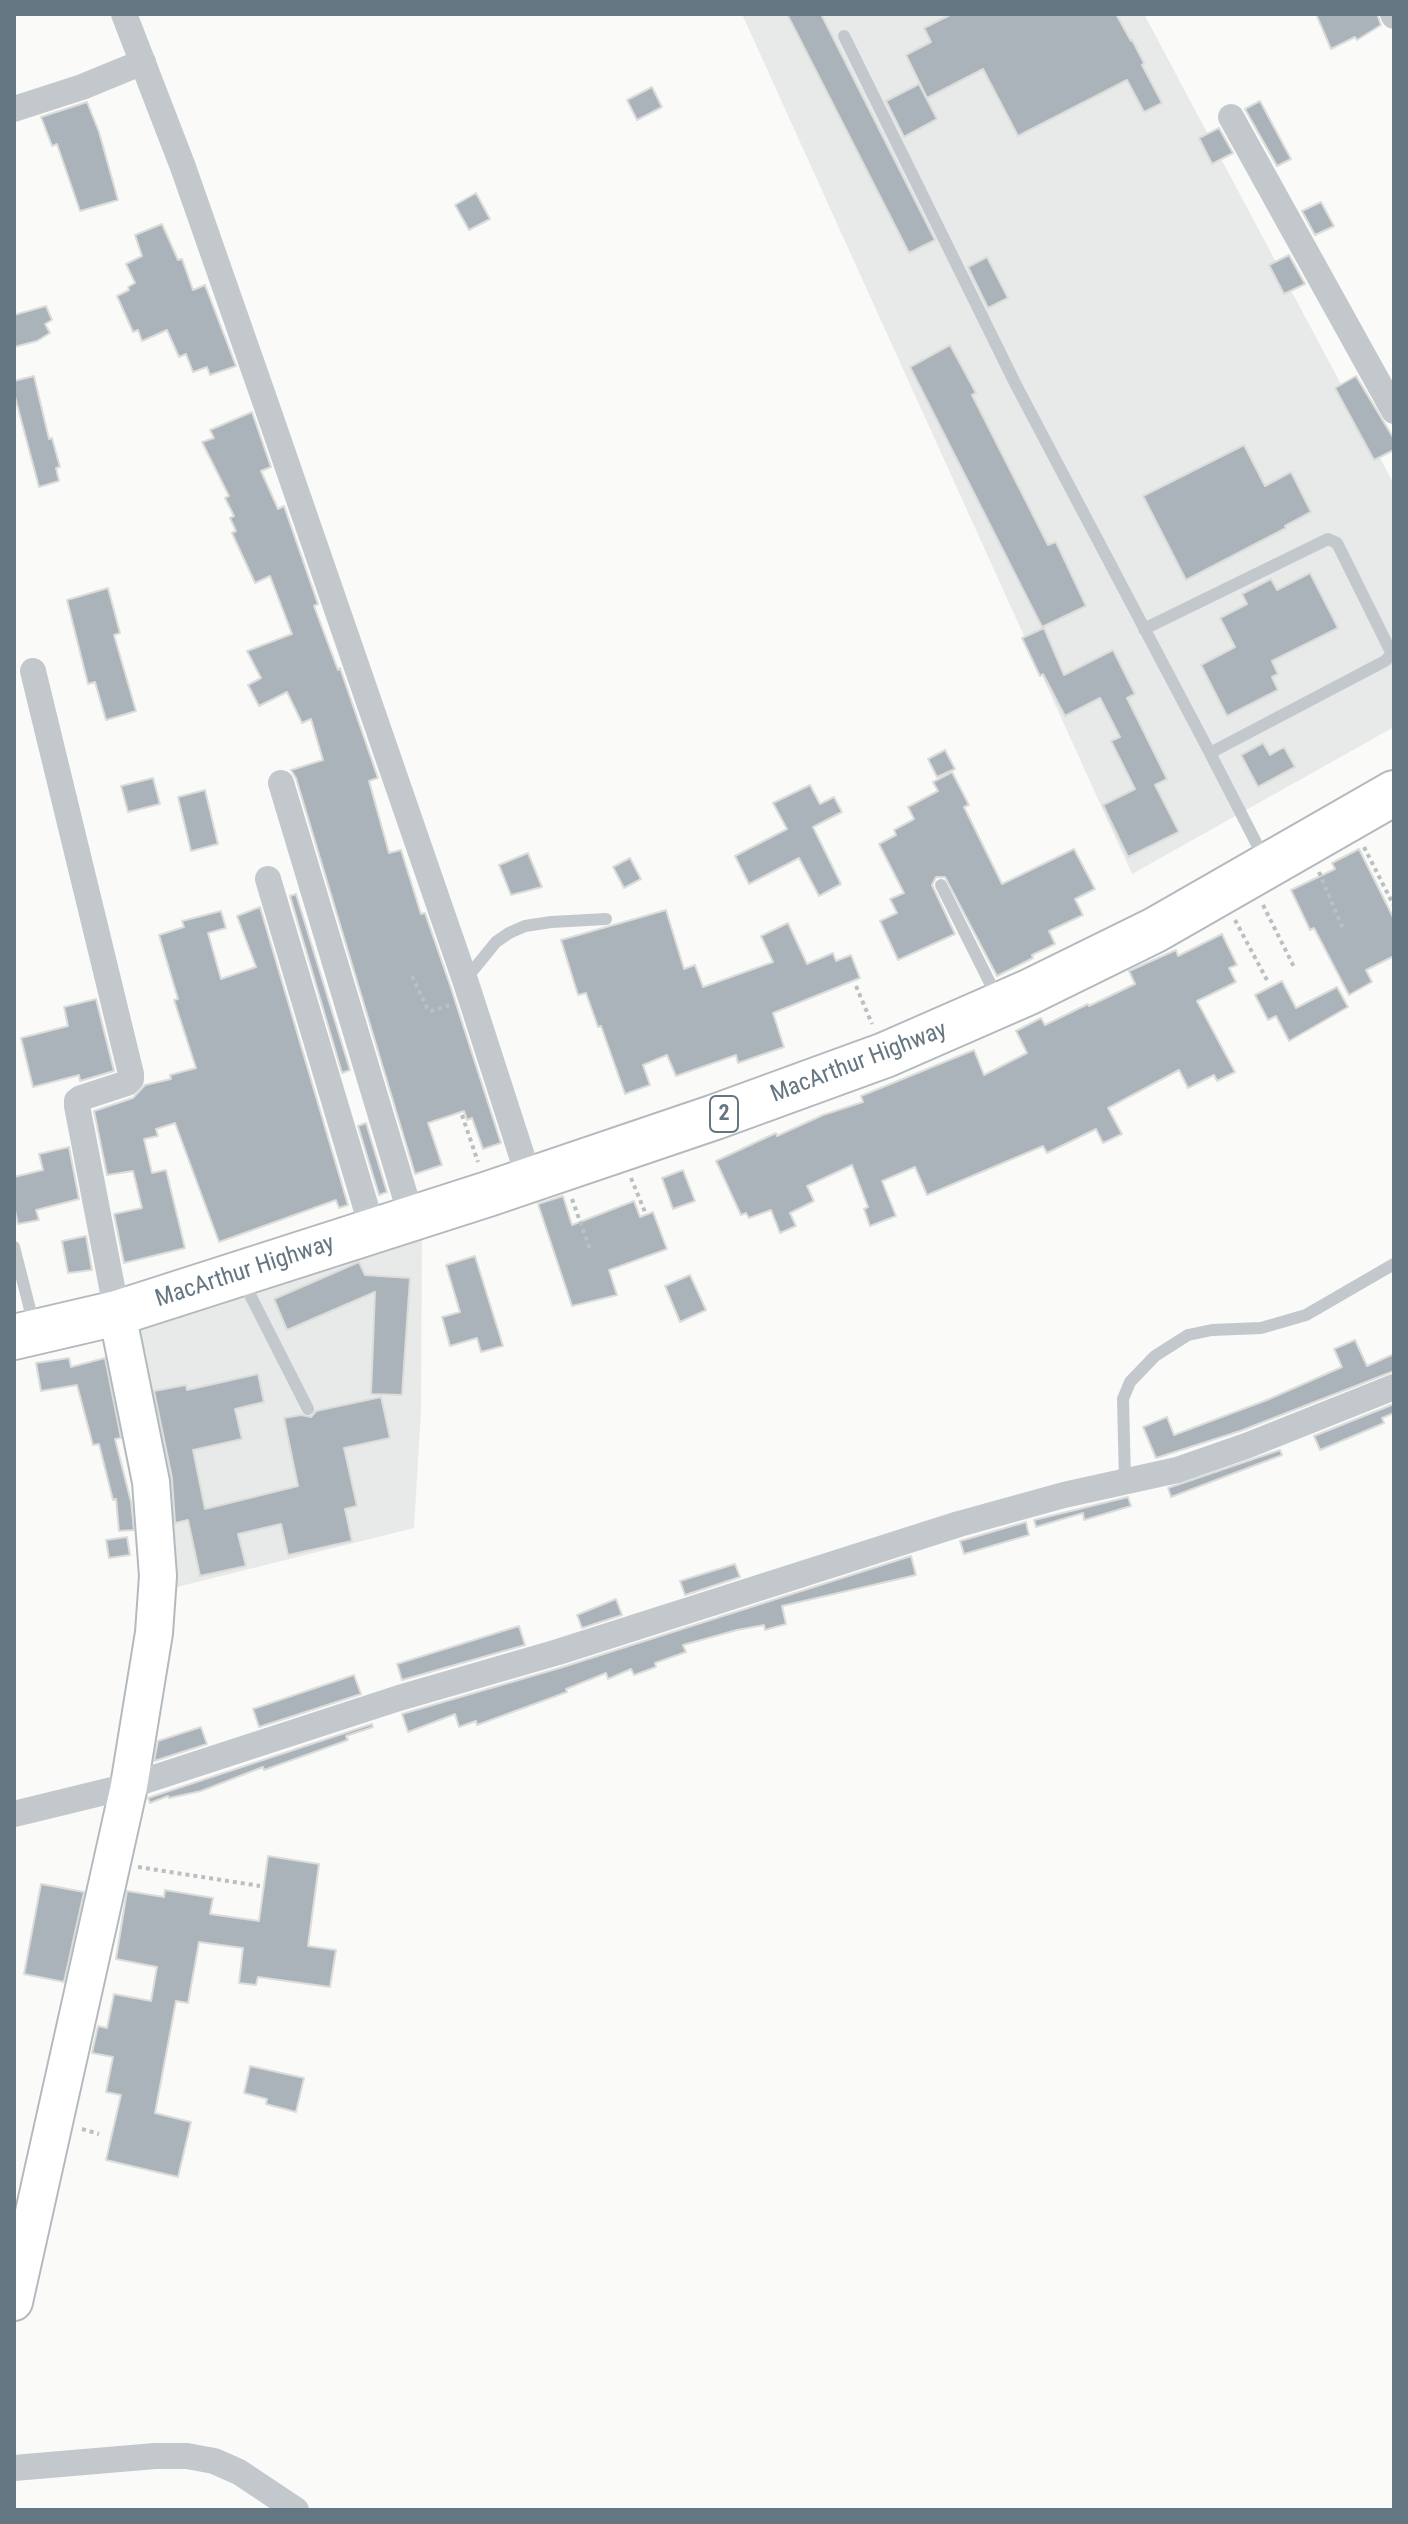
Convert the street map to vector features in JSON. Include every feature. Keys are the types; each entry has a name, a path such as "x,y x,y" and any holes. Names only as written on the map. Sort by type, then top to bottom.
{"highway":[{"name":"MacArthur Highway","path":"25,1335 117,1313 488,1194 885,1055 1001,1005 1155,930 1394,793"}],"street":[{"path":"124,14 251,362 468,989 546,1175"},
{"path":"14,109 82,87 143,62"},
{"path":"1231,117 1394,411"},
{"path":"14,2302 129,1786 154,1633 158,1576 151,1482 77,1106 81,1098 127,1083 131,1074 33,671"},
{"path":"281,783 392,1225"},
{"path":"268,879 392,1225"},
{"path":"14,1814 129,1786 959,1524 1177,1470 1394,1387"},
{"path":"14,2468 187,2456 214,2461 239,2472 296,2510"}],"lane":[{"path":"844,36 1016,385 1210,753 1246,879"},
{"path":"1144,629 1328,539 1337,543 1392,654 1385,661 1210,753"},
{"path":"941,885 1001,1005"},
{"path":"468,989 496,942 509,933 525,926 551,922 606,919"},
{"path":"14,1247 25,1335"},
{"path":"1125,1481 1123,1399 1130,1382 1155,1356 1188,1335 1212,1330 1261,1328 1306,1315 1394,1264"},
{"path":"240,1274 308,1409"}],"path":[{"path":"1350,820 1394,906"},
{"path":"1307,844 1344,931"},
{"path":"1246,879 1295,969"},
{"path":"1246,879 1268,982"},
{"path":"412,976 426,1007 432,1011 468,989"},
{"path":"856,986 885,1055"},
{"path":"462,1115 488,1194"},
{"path":"546,1175 591,1252"},
{"path":"112,1863 260,1886"}],"shaded area":[{"path":"742,14 1144,14 1394,484 1394,727 1132,874"},
{"path":"422,1236 421,1410 414,1528 173,1588 135,1326"}],"building":[{"path":"787,14 821,14 935,240 909,253"},
{"path":"952,14 1116,14 1162,103 1144,112 1127,80 1018,136 983,69 927,98 906,55 931,42 924,28"},
{"path":"1316,14 1377,14 1381,25 1357,40 1355,37 1331,49"},
{"path":"919,84 937,119 904,137 886,101"},
{"path":"652,87 662,107 637,120 627,100"},
{"path":"1260,101 1291,159 1277,166 1245,109"},
{"path":"87,102 118,200 80,211 57,144 52,146 41,117"},
{"path":"1219,128 1233,153 1212,164 1199,138"},
{"path":"476,193 490,219 469,230 455,205"},
{"path":"1321,202 1334,226 1315,235 1302,211"},
{"path":"162,224 178,260 182,259 193,290 205,285 236,366 210,375 207,367 193,372 186,354 179,357 167,330 142,341 138,330 133,332 117,296 135,283 126,264 142,256 135,235"},
{"path":"1289,255 1305,284 1284,294 1269,265"},
{"path":"987,257 1008,298 988,308 968,267"},
{"path":"46,306 52,320 45,324 50,333 37,341 14,347 14,315"},
{"path":"950,345 1048,545 1056,542 1086,606 1042,627 910,367"},
{"path":"34,376 49,439 52,438 60,467 56,468 59,481 39,487 14,393 14,381"},
{"path":"1356,376 1394,439 1394,450 1374,460 1335,388"},
{"path":"252,412 271,467 261,471 278,509 284,506 318,604 314,606 338,670 340,668 378,778 369,781 389,853 401,850 421,914 425,913 450,985 501,1143 483,1149 472,1118 467,1120 464,1111 428,1123 442,1165 415,1174 296,778 291,770 323,760 311,719 302,723 287,692 259,706 248,685 261,678 247,651 292,634 270,576 255,583 232,533 236,531 230,518 234,516 225,498 229,496 202,442 214,438 210,430"},
{"path":"1244,445 1265,486 1291,472 1311,512 1186,580 1143,496"},
{"path":"1310,573 1338,628 1272,661 1278,674 1272,677 1278,690 1227,716 1201,665 1235,647 1220,618 1247,604 1242,594 1271,579 1277,590"},
{"path":"108,588 120,633 114,635 136,711 106,720 95,682 88,684 67,600"},
{"path":"1044,628 1064,675 1113,650 1135,694 1127,698 1167,779 1155,785 1179,832 1128,857 1103,805 1135,789 1111,741 1120,737 1100,698 1065,716 1043,674 1040,676 1022,638"},
{"path":"1263,743 1270,755 1284,747 1295,767 1258,787 1241,755"},
{"path":"945,750 955,769 937,777 928,759"},
{"path":"952,772 969,805 964,807 1002,884 1074,849 1095,889 1075,899 1083,915 1049,931 1055,944 997,976 945,877 936,877 932,885 955,934 898,960 880,921 897,913 890,899 904,893 879,844 896,835 894,830 914,819 908,807 938,791 933,782"},
{"path":"153,778 160,804 128,812 121,786"},
{"path":"810,785 820,804 834,797 842,812 813,827 841,884 819,896 799,858 749,884 735,856 787,829 773,803"},
{"path":"205,790 218,844 191,851 178,797"},
{"path":"1359,849 1394,919 1394,956 1366,970 1372,982 1349,995 1314,928 1310,930 1291,890 1335,869 1332,863"},
{"path":"528,853 542,887 511,895 499,865"},
{"path":"630,858 641,879 624,888 613,867"},
{"path":"296,894 350,1070 342,1073 290,896"},
{"path":"260,907 348,1205 339,1208 336,1200 219,1242 175,1123 156,1129 158,1136 144,1139 152,1173 166,1170 185,1248 124,1263 114,1214 142,1208 133,1171 107,1175 94,1111 133,1098 145,1085 171,1079 170,1075 196,1068 174,1000 178,999 159,935 184,927 182,921 221,911 226,928 208,933 221,979 256,967 237,916"},
{"path":"666,910 684,969 695,965 703,987 773,962 761,936 788,923 807,964 833,953 836,961 851,955 860,978 773,1013 784,1047 738,1063 736,1055 676,1076 667,1055 643,1065 650,1085 625,1094 586,993 578,995 561,940"},
{"path":"1222,934 1237,965 1229,968 1236,982 1197,1001 1235,1072 1217,1081 1214,1075 1188,1088 1179,1070 1108,1108 1122,1134 1103,1143 1096,1129 1047,1153 1043,1146 927,1195 915,1167 882,1181 896,1216 870,1226 864,1209 868,1207 852,1165 807,1186 814,1201 790,1213 796,1226 780,1233 771,1210 749,1218 746,1213 741,1215 716,1161 776,1133 777,1136 823,1115 863,1102 861,1096 974,1050 984,1075 1027,1053 1016,1031 1041,1018 1045,1025 1089,1006 1135,984 1129,971 1176,950 1178,956"},
{"path":"1282,981 1296,1008 1337,987 1348,1007 1289,1041 1276,1016 1268,1020 1255,995"},
{"path":"96,999 114,1071 80,1081 79,1075 33,1087 21,1038 68,1026 64,1007"},
{"path":"366,1123 387,1192 379,1195 358,1126"},
{"path":"69,1147 79,1199 36,1210 39,1220 18,1224 14,1206 14,1177 43,1170 39,1154"},
{"path":"683,1170 695,1201 673,1209 662,1178"},
{"path":"563,1196 572,1225 634,1201 640,1217 653,1212 667,1249 609,1270 617,1295 572,1306 538,1204"},
{"path":"86,1236 92,1270 68,1273 62,1241"},
{"path":"475,1256 503,1346 481,1352 477,1338 450,1346 442,1317 460,1312 446,1265"},
{"path":"359,1262 365,1275 410,1278 402,1395 371,1394 375,1292 287,1330 274,1299"},
{"path":"690,1275 706,1310 680,1322 665,1286"},
{"path":"1355,1340 1367,1366 1394,1354 1394,1371 1240,1431 1156,1458 1143,1427 1167,1417 1174,1435 1267,1400 1342,1367 1334,1349"},
{"path":"69,1358 71,1367 105,1358 121,1438 115,1439 131,1502 134,1530 119,1531 116,1499 113,1500 99,1444 93,1445 77,1385 41,1391 36,1363"},
{"path":"258,1374 264,1402 235,1409 242,1439 193,1450 205,1509 298,1486 284,1418 311,1417 316,1411 381,1397 390,1438 344,1448 357,1506 345,1509 352,1541 288,1555 281,1524 238,1534 246,1566 200,1576 188,1520 175,1523 172,1478 154,1391 186,1385 187,1390"},
{"path":"1394,1404 1394,1413 1382,1418 1384,1423 1320,1450 1314,1436"},
{"path":"1280,1450 1282,1455 1171,1497 1168,1488"},
{"path":"1128,1497 1131,1506 1084,1520 1083,1513 1036,1527 1034,1520"},
{"path":"1026,1522 1029,1535 964,1554 960,1541"},
{"path":"127,1537 130,1555 109,1558 106,1540"},
{"path":"911,1556 916,1575 782,1606 786,1624 765,1630 764,1625 737,1630 683,1645 686,1652 655,1663 656,1667 634,1675 631,1669 608,1679 606,1673 566,1689 567,1692 477,1725 476,1721 459,1727 455,1714 408,1732 402,1714 563,1667"},
{"path":"735,1564 740,1577 685,1595 680,1581"},
{"path":"616,1599 622,1615 582,1628 577,1615"},
{"path":"519,1626 525,1645 402,1680 397,1664"},
{"path":"354,1675 361,1694 259,1727 253,1709"},
{"path":"372,1724 373,1727 346,1736 348,1740 201,1791 168,1796 150,1803 148,1798"},
{"path":"201,1727 207,1744 154,1761 158,1741"},
{"path":"268,1856 319,1864 308,1946 336,1950 330,1987 258,1977 256,1985 239,1983 243,1948 199,1942 188,2003 176,2001 155,2113 191,2122 178,2177 106,2160 121,2095 106,2092 113,2057 92,2053 98,2026 107,2028 114,1994 151,2001 157,1967 116,1959 127,1891 164,1897 165,1890 213,1898 210,1914 259,1921"},
{"path":"41,1884 84,1892 64,1982 24,1974"},
{"path":"250,2066 304,2078 296,2112 266,2104 267,2099 244,2093"}]}
